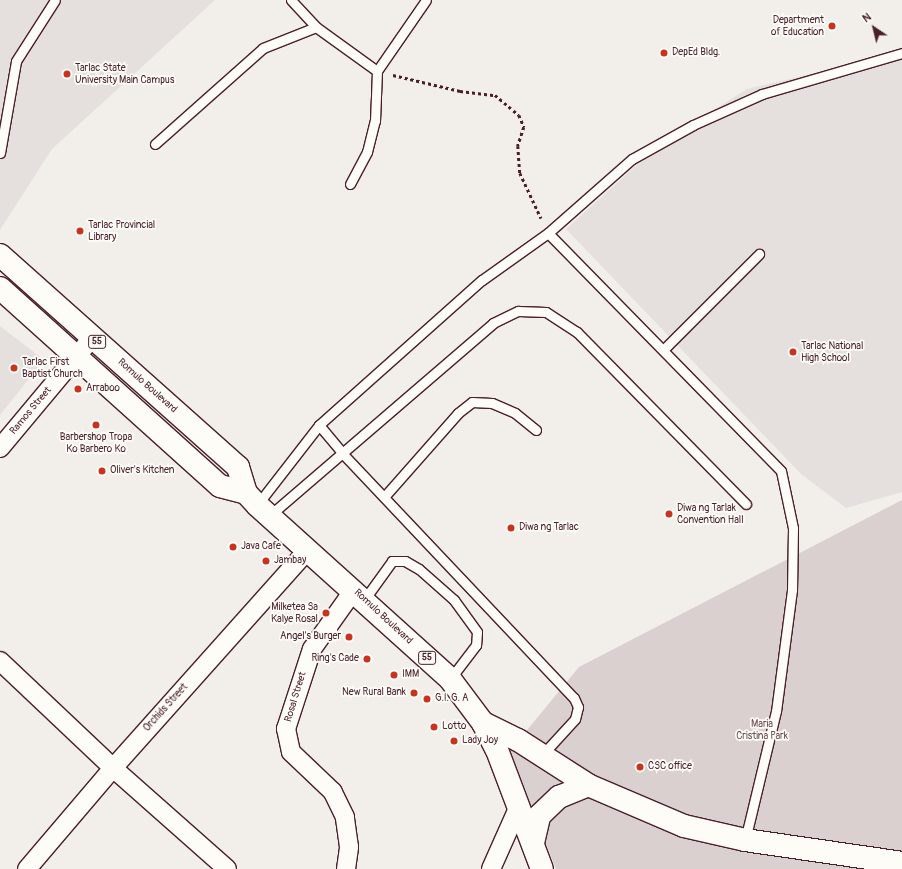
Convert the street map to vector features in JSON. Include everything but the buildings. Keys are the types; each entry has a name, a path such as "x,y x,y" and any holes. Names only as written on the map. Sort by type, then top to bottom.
{"main road":[{"name":"Romulo Boulevard","path":"0,255 238,467 258,505"},
{"name":"Romulo Boulevard","path":"0,289 220,486 258,505 450,679 483,723 519,806 542,869"},
{"path":"483,723 497,728 588,785 684,826 745,840 902,862"},
{"path":"532,843 540,816 559,797 588,785"}],"street":[{"name":"Ramos Street","path":"0,448 92,338"},
{"name":"Orchids Street","path":"27,869 113,768 308,550"},
{"name":"Rosal Street","path":"346,869 349,847 345,817 334,792 291,752 286,729 312,649 359,595"},
{"path":"0,661 113,768 226,869"},
{"path":"491,869 519,806"}],"lane":[{"path":"0,153 16,61 55,0"},
{"path":"291,0 316,27 377,71"},
{"path":"350,184 367,152 375,121 377,71 426,0"},
{"path":"155,144 263,48 316,27"},
{"path":"258,505 319,425 482,280 548,233 632,159 693,125 762,94 902,53"},
{"path":"548,233 781,471 793,528 792,590 776,711 745,840"},
{"path":"663,350 759,254"},
{"path":"258,505 343,454 493,323 518,311 546,312 577,332 746,504"},
{"path":"384,497 458,413 472,402 492,403 515,413 536,430"},
{"path":"319,425 343,454 574,698 578,707 575,719 542,755"},
{"path":"359,595 392,561 404,561 419,569 454,600 477,632 476,645 450,679"}],"path":[{"path":"377,71 460,91 495,95 519,115 524,127 518,146 520,173 548,233"}],"shaded area":[{"name":"Tarlac State University Main Campus","path":"0,0 215,0 52,149 0,230"},
{"name":"Tarlac National High School","path":"902,53 902,492 846,508 801,474 566,229 660,144 747,89"},
{"name":"Tarlac First Baptist Church","path":"0,326 44,360 0,415"}],"green space":[{"name":"Maria Cristina Park","path":"902,500 902,869 556,869 509,752 579,667"}],"place":[{"name":"Department of Education","path":"832,26"},
{"name":"DepEd Bldg.","path":"664,53"},
{"name":"Tarlac State University Main Campus","path":"67,74"},
{"name":"Tarlac Provincial Library","path":"80,231"},
{"name":"Tarlac National High School","path":"793,352"},
{"name":"Tarlac First Baptist Church","path":"14,368"},
{"name":"Arraboo","path":"78,389"},
{"name":"Barbershop Tropa Ko Barbero Ko","path":"96,425"},
{"name":"Oliver's Kitchen","path":"102,471"},
{"name":"Diwa ng Tarlak Convention Hall","path":"669,514"},
{"name":"Diwa ng Tarlac","path":"511,528"},
{"name":"Java Cafe","path":"233,547"},
{"name":"Jambay","path":"266,561"},
{"name":"Milketea Sa Kalye Rosal","path":"326,613"},
{"name":"Angel's Burger","path":"349,637"},
{"name":"Ring's Cade","path":"367,659"},
{"name":"IMM","path":"394,675"},
{"name":"New Rural Bank","path":"414,693"},
{"name":"G.I. G. A","path":"427,699"},
{"name":"Lotto","path":"434,727"},
{"name":"Lady Joy","path":"454,741"},
{"name":"CSC office","path":"640,767"}]}
